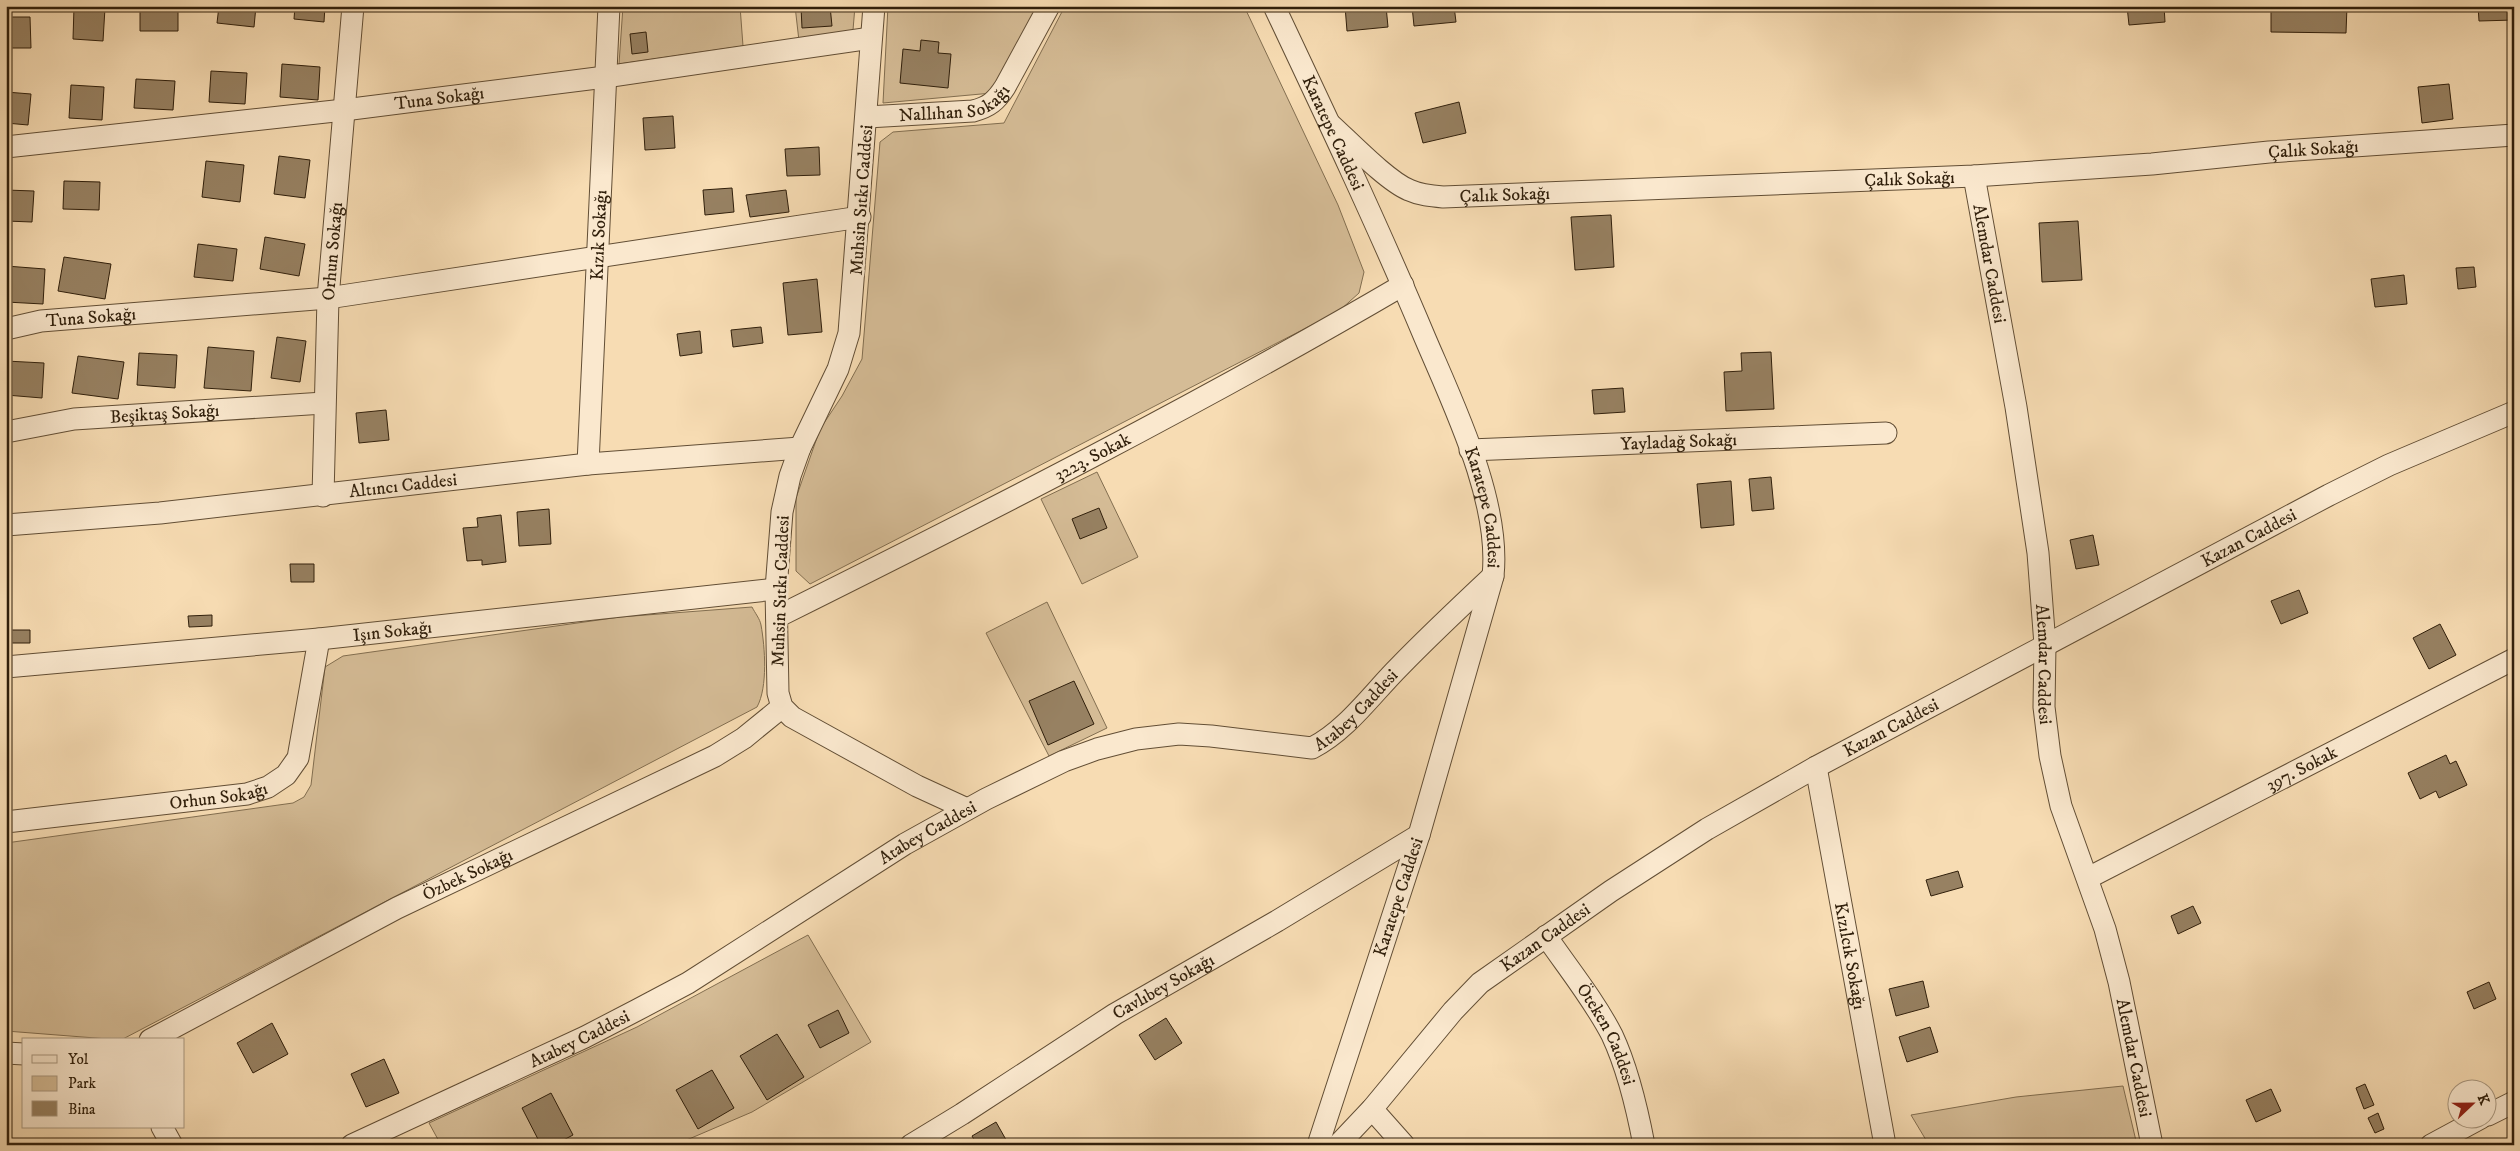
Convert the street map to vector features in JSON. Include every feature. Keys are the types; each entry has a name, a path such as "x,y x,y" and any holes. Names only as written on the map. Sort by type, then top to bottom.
{"street":[{"name":"Orhun Sokağı","path":"323,496 328,298 353,6"},
{"name":"Kızık Sokağı","path":"588,464 608,6"},
{"name":"Muhsin Sıtkı Caddesi","path":"782,707 776,675 776,589 782,512 790,476 800,448 838,369 849,334 860,217 874,6"},
{"name":"Nallıhan Sokağı","path":"867,117 987,108 998,98 1005,87 1049,6"},
{"name":"Karatepe Caddesi","path":"1274,6 1403,285 1470,450 1492,532 1495,558 1493,576 1419,835 1318,1145"},
{"name":"Tuna Sokağı","path":"6,147 344,110 605,78 872,38"},
{"name":"Çalık Sokağı","path":"1330,124 1407,190 1443,197 1974,176 2152,164 2269,152 2514,135"},
{"name":"Alemdar Caddesi","path":"1974,176 2038,553 2044,646 2044,707 2050,756 2061,806 2088,878 2119,982 2152,1145"},
{"name":"Tuna Sokağı","path":"6,329 41,321 328,298 860,217"},
{"name":"3223. Sokak","path":"777,617 916,548 1211,393 1403,285"},
{"name":"Beşiktaş Sokağı","path":"6,432 74,419 324,403"},
{"name":"Kazan Caddesi","path":"1338,1145 1372,1109 1453,1011 1480,984 1611,891 1707,829 1816,767 2389,465 2514,412"},
{"name":"Yayladağ Sokağı","path":"1470,450 1886,433"},
{"name":"Altıncı Caddesi","path":"6,525 160,513 323,496 588,464 800,448"},
{"name":"Atabey Caddesi","path":"352,1145 585,1037 688,982 812,901 905,844 967,809 1064,761 1096,749 1136,739 1179,734 1312,748 1325,741 1343,724 1408,657 1493,576"},
{"name":"Işın Sokağı","path":"6,667 320,640 776,589"},
{"name":"Orhun Sokağı","path":"6,822 247,794 268,787 286,775 298,758 320,640"},
{"name":"397. Sokak","path":"2088,878 2514,659"},
{"path":"782,707 792,717 917,786 967,809"},
{"name":"Özbek Sokağı","path":"154,1038 397,908 715,756 744,738 782,707"},
{"name":"Kızılcık Sokağı","path":"1816,767 1885,1145"},
{"name":"Cavlıbey Sokağı","path":"911,1145 1115,1014 1277,921 1419,835"},
{"name":"Öteken Caddesi","path":"1546,936 1596,1008 1612,1035 1637,1108 1644,1145"},
{"path":"6,1053 22,1054"},
{"path":"2498,1110 2514,1102"},
{"path":"1372,1109 1404,1145"},
{"path":"163,1128 172,1145"},
{"path":"2431,1145 2462,1128"}],"green space":[{"path":"623,6 740,6 743,46 619,64"},
{"path":"795,6 855,6 853,30 845,35 799,41"},
{"path":"888,6 1040,6 992,93 883,103"},
{"path":"1065,6 1244,6 1338,205 1364,272 1359,293 1339,311 810,584 796,571 796,498 820,429 842,396 862,359 880,142 893,132 1004,123"},
{"path":"1097,472 1138,557 1082,584 1041,499"},
{"path":"1047,602 1107,728 1049,756 986,633"},
{"path":"752,607 759,618 764,655 763,689 757,707 125,1038 95,1038 6,1031 6,843 293,803 304,797 311,785 325,667 343,656 620,617"},
{"path":"808,935 871,1042 752,1112 675,1145 441,1145 429,1123 637,1027"},
{"path":"2123,1086 2137,1145 1929,1145 1911,1115 2016,1097"}],"building":[{"path":"140,6 178,6 178,31 140,31"},
{"path":"219,6 256,6 254,27 217,23"},
{"path":"295,6 325,6 324,22 294,19"},
{"path":"830,6 832,26 802,28 801,7"},
{"path":"1345,6 1386,6 1388,27 1347,31"},
{"path":"1412,6 1454,6 1456,22 1414,26"},
{"path":"2127,6 2164,6 2165,22 2129,25"},
{"path":"2271,6 2347,6 2346,33 2271,32"},
{"path":"2478,6 2514,6 2514,20 2479,21"},
{"path":"74,7 105,8 103,41 73,39"},
{"path":"6,17 30,17 31,48 6,48"},
{"path":"646,32 648,52 632,54 630,34"},
{"path":"921,40 939,42 938,53 951,54 948,88 900,83 903,49 920,51"},
{"path":"282,64 320,67 318,100 280,97"},
{"path":"211,71 247,73 245,104 209,102"},
{"path":"136,79 175,81 173,110 134,108"},
{"path":"2449,84 2453,119 2422,123 2418,87"},
{"path":"71,85 104,87 102,120 69,118"},
{"path":"6,92 31,94 28,125 6,123"},
{"path":"1459,102 1466,133 1423,143 1415,113"},
{"path":"673,116 675,148 645,150 643,118"},
{"path":"819,147 820,175 787,176 785,149"},
{"path":"279,156 310,160 305,198 274,194"},
{"path":"206,161 244,165 240,202 202,197"},
{"path":"64,181 100,182 99,210 63,209"},
{"path":"732,188 734,212 705,215 703,190"},
{"path":"6,190 34,191 32,222 6,221"},
{"path":"786,190 789,212 750,217 746,195"},
{"path":"1611,215 1614,267 1575,270 1571,217"},
{"path":"2078,221 2082,280 2042,282 2039,223"},
{"path":"265,237 305,244 299,276 260,269"},
{"path":"198,244 237,249 233,281 194,277"},
{"path":"64,257 111,264 105,299 58,291"},
{"path":"6,266 45,269 43,304 6,302"},
{"path":"2474,267 2476,287 2458,289 2456,268"},
{"path":"2404,275 2407,304 2375,307 2371,279"},
{"path":"817,279 822,332 788,335 783,283"},
{"path":"761,327 763,343 733,347 731,330"},
{"path":"700,331 702,353 680,356 677,334"},
{"path":"277,337 306,341 300,382 271,378"},
{"path":"208,347 254,351 251,391 204,388"},
{"path":"1771,352 1774,409 1726,411 1724,372 1742,371 1741,353"},
{"path":"139,353 177,355 175,388 137,385"},
{"path":"78,356 124,362 118,399 72,393"},
{"path":"6,361 44,363 42,398 6,395"},
{"path":"1623,388 1625,412 1594,414 1592,390"},
{"path":"386,410 389,440 359,443 356,413"},
{"path":"1771,477 1774,509 1752,511 1749,479"},
{"path":"1731,481 1734,525 1701,528 1697,484"},
{"path":"1099,508 1107,528 1080,539 1072,519"},
{"path":"549,509 551,544 519,546 517,512"},
{"path":"501,515 506,562 482,565 482,560 467,561 463,528 478,527 477,518"},
{"path":"2093,535 2099,565 2076,569 2070,540"},
{"path":"290,564 314,564 314,582 291,582"},
{"path":"2299,590 2308,613 2281,624 2271,601"},
{"path":"212,615 212,626 189,627 188,616"},
{"path":"2440,624 2456,655 2429,669 2413,638"},
{"path":"6,630 30,630 30,643 6,643"},
{"path":"1074,681 1094,724 1048,745 1029,701"},
{"path":"2446,755 2450,764 2456,761 2467,785 2439,798 2436,791 2420,799 2408,773"},
{"path":"1958,871 1963,887 1931,896 1926,880"},
{"path":"2193,906 2201,923 2178,934 2171,916"},
{"path":"1923,981 1929,1007 1896,1016 1889,989"},
{"path":"2489,982 2496,999 2474,1009 2467,992"},
{"path":"838,1010 849,1033 820,1048 808,1025"},
{"path":"1166,1018 1182,1043 1155,1060 1139,1035"},
{"path":"272,1023 288,1054 253,1073 237,1043"},
{"path":"1930,1027 1938,1052 1907,1062 1899,1037"},
{"path":"777,1034 804,1077 767,1100 740,1056"},
{"path":"384,1059 399,1093 366,1107 351,1074"},
{"path":"712,1070 734,1108 698,1129 676,1090"},
{"path":"2365,1084 2374,1105 2364,1109 2356,1088"},
{"path":"2271,1089 2281,1111 2256,1122 2246,1100"},
{"path":"551,1093 573,1135 554,1145 541,1145 522,1108"},
{"path":"2378,1113 2384,1129 2375,1133 2368,1118"},
{"path":"996,1122 1009,1145 977,1145 972,1136"}]}
